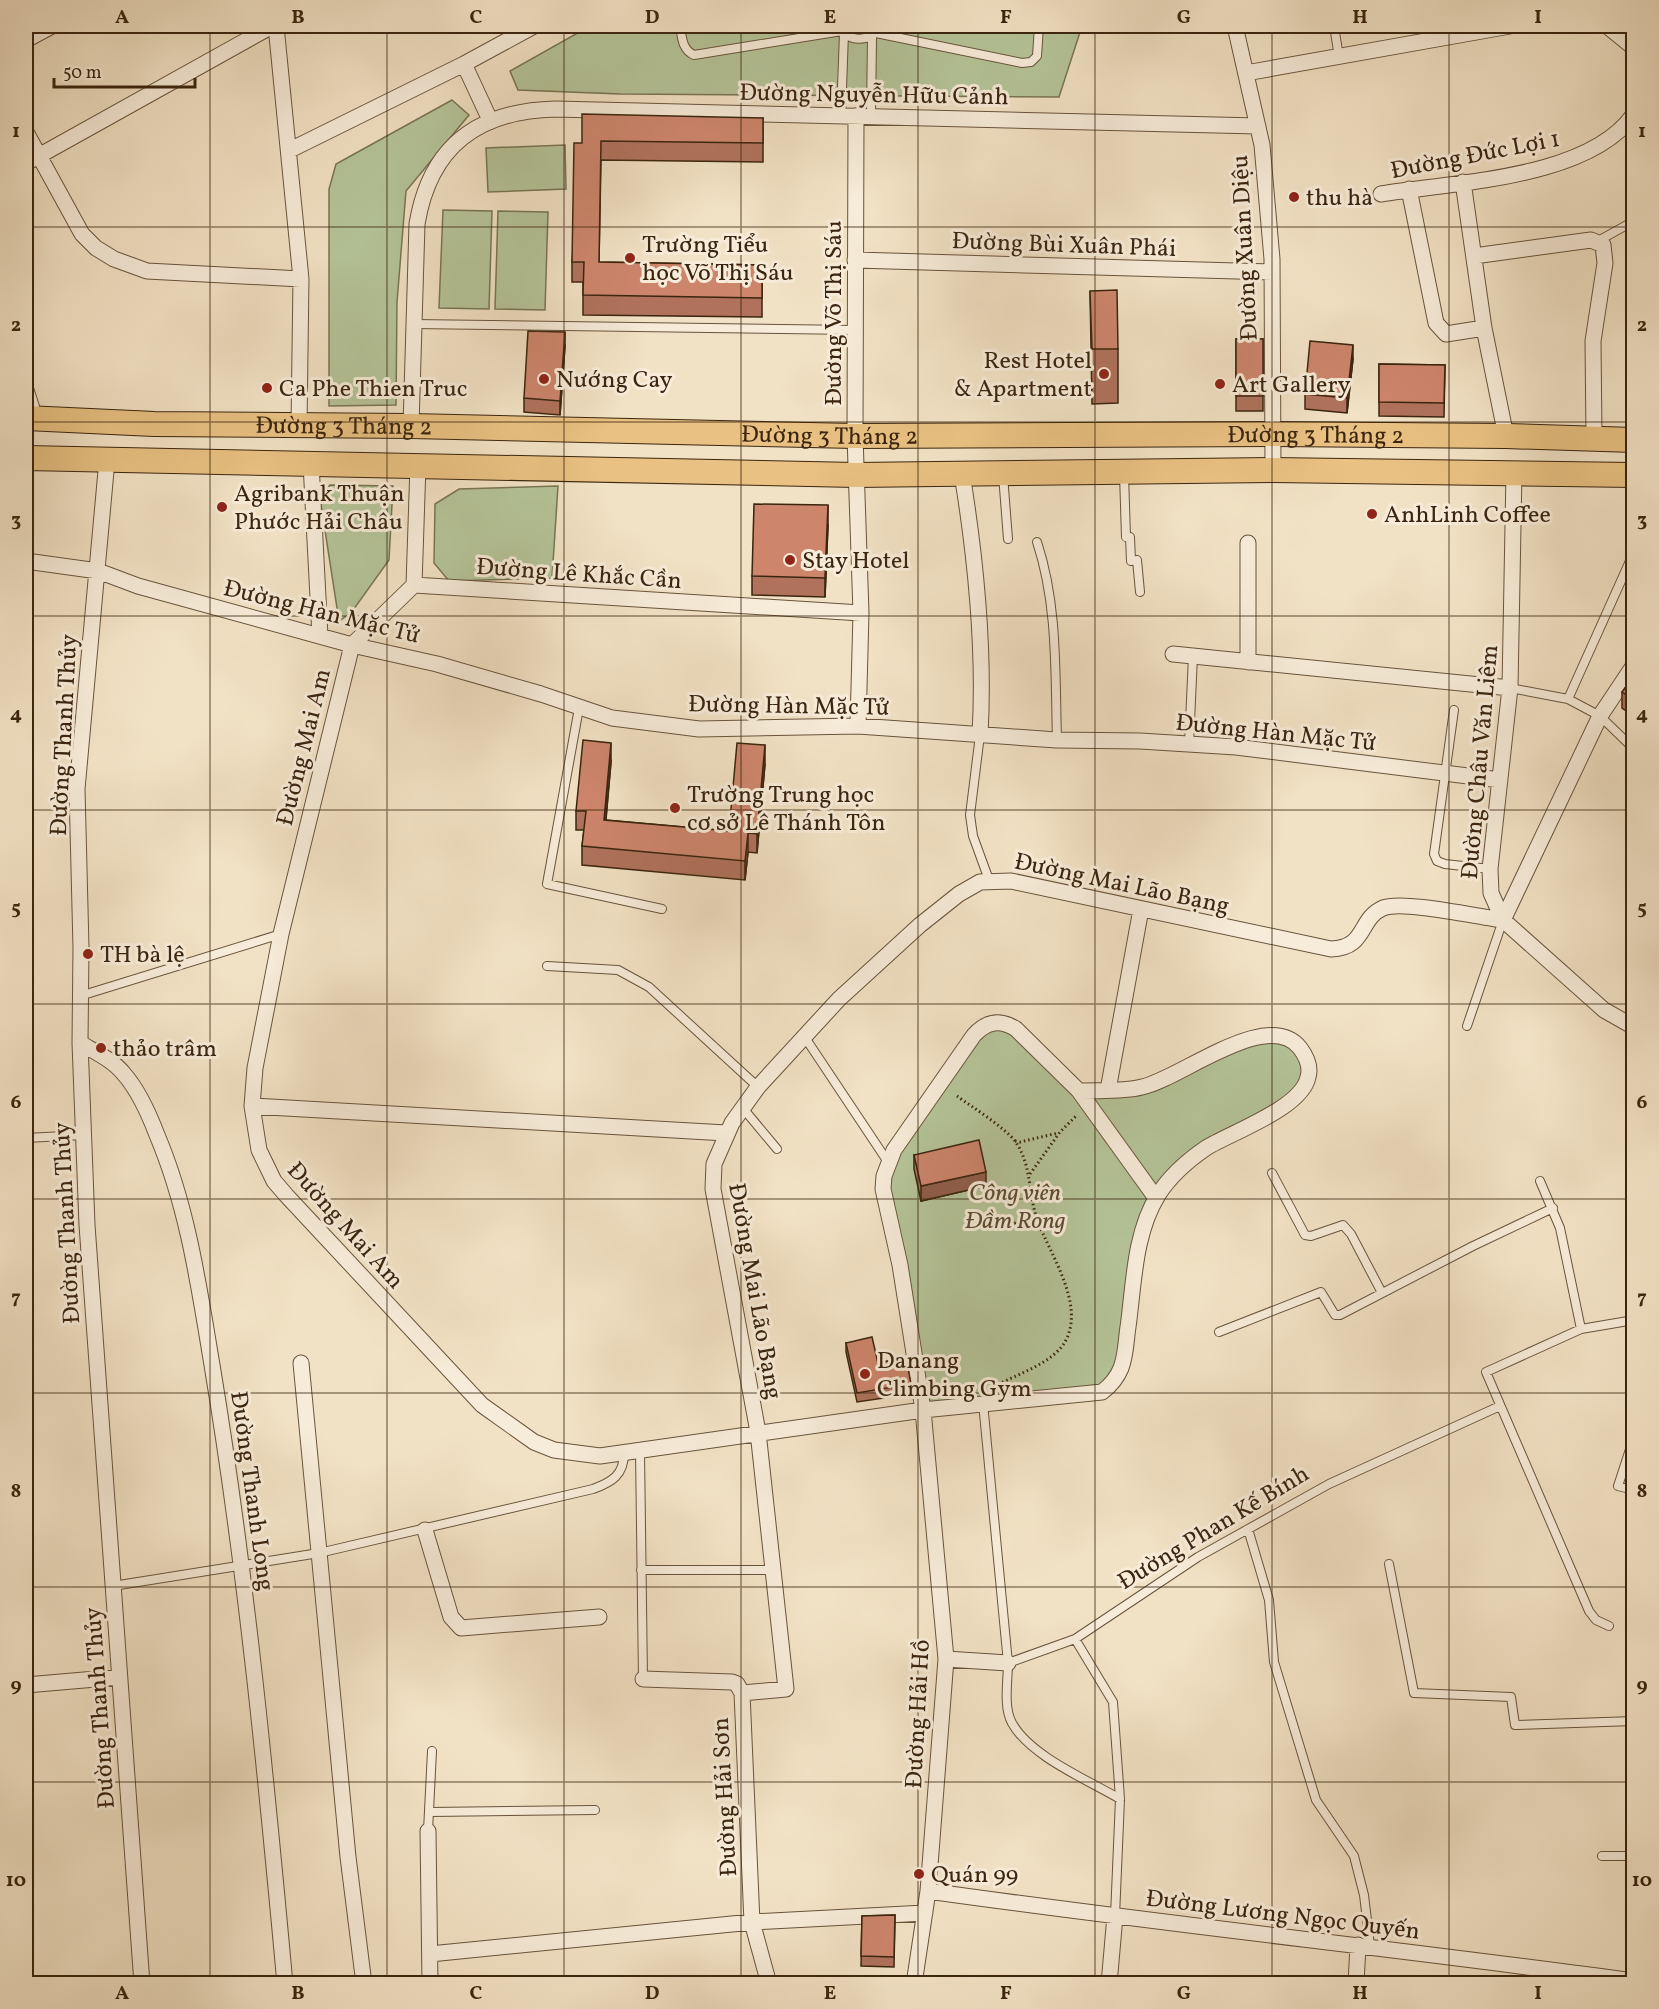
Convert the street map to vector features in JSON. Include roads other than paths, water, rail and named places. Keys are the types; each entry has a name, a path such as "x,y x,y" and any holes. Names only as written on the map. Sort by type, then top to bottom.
{"main road":[{"name":"Đường 3 Tháng 2","path":"30,418 154,424 399,426 855,436 1273,434 1594,437 1634,440"},
{"name":"Đường 3 Tháng 2","path":"26,458 856,475 1273,470 1634,475"}],"street":[{"path":"26,40 52,26"},
{"path":"32,160 274,26 290,150 301,279 309,425"},
{"path":"290,150 464,64 534,26"},
{"name":"Đường Xuân Diệu","path":"1235,26 1258,126 1272,272 1273,470"},
{"path":"1246,73 1510,26"},
{"path":"1607,26 1634,48"},
{"path":"464,64 490,120"},
{"name":"Đường Nguyễn Hữu Cảnh","path":"399,426 413,324 417,224 426,187 450,151 462,138 490,120 525,110 555,109 1258,126"},
{"name":"Đường Đức Lợi 1","path":"1381,194 1534,169 1578,157 1608,141 1634,114"},
{"name":"Đường Võ Thị Sáu","path":"856,115 855,436 861,613 858,726"},
{"path":"26,132 32,160 82,234 96,248 129,267 147,271 301,279"},
{"path":"1463,182 1484,328 1506,436"},
{"path":"1409,189 1436,323 1446,334 1484,328"},
{"path":"1474,256 1598,241 1605,252 1605,262 1593,341 1594,437"},
{"name":"Đường Bùi Xuân Phái","path":"855,260 1272,272"},
{"path":"26,390 30,418"},
{"name":"Đường Thanh Thủy","path":"107,460 77,789 80,1043 87,1225 142,1983"},
{"path":"315,463 320,636"},
{"path":"414,585 418,465"},
{"name":"Đường Châu Văn Liêm","path":"1514,472 1510,688 1490,869 1491,893 1503,920 1604,1010 1634,1027"},
{"path":"962,474 971,534 980,636 980,735"},
{"path":"1248,543 1248,662"},
{"name":"Đường Hàn Mặc Tử","path":"26,561 98,571 138,586 352,645 437,664 612,718 699,729 858,726 1057,740 1236,747 1500,780"},
{"name":"Đường Lê Khắc Cần","path":"414,585 861,613"},
{"name":"Đường Mai Am","path":"414,585 352,645 281,934 255,1068 252,1106 259,1150 274,1181 482,1405 512,1428 554,1450 578,1455 624,1453 923,1410 1093,1395 1109,1386 1122,1367 1139,1241 1156,1198 1182,1166 1206,1148 1290,1102 1300,1094 1308,1081 1308,1062 1293,1041 1281,1036 1268,1035 1247,1040 1214,1053 1160,1082 1142,1087 1079,1091"},
{"path":"1173,654 1510,688"},
{"path":"1503,920 1600,716 1634,665"},
{"name":"Đường Mai Lão Bạng","path":"758,1432 714,1189 714,1164 726,1133 758,1087 839,999 939,909 972,886 989,880 1011,881 1331,950 1341,949 1356,942 1373,915 1391,906 1503,920"},
{"path":"1108,1090 1141,909"},
{"path":"888,1162 974,1035 988,1024 1006,1023 1016,1029 1079,1091 1156,1198"},
{"name":"Đường Thanh Long","path":"80,1043 111,1061 125,1074 150,1116 167,1158 196,1268 231,1474 262,1723 285,1983"},
{"path":"252,1106 726,1133"},
{"name":"Đường Hải Hồ","path":"888,1162 884,1176 884,1201 900,1265 923,1410 946,1659 928,1891 914,1983"},
{"path":"301,1363 348,1857 364,1983"},
{"name":"Đường Hải Sơn","path":"758,1432 786,1689 742,1693 752,1922 769,1983"},
{"path":"425,1530 451,1617 461,1628 599,1617"},
{"name":"Đường Phan Kế Bính","path":"946,1659 1008,1663"},
{"path":"26,1685 119,1677"},
{"path":"643,1679 732,1682 737,1684 742,1693"},
{"path":"428,1831 430,1983"},
{"name":"Đường Lương Ngọc Quyến","path":"928,1891 1186,1927 1364,1945 1634,1981"},
{"path":"430,1954 752,1922 925,1913"},
{"path":"1109,1983 1115,1916"},
{"path":"1356,1983 1364,1945"}],"lane":[{"path":"680,26 684,46 694,56 841,30 853,38 874,35 1022,63 1031,62 1037,56 1039,26"},
{"path":"856,115 874,35 882,26"},
{"path":"1334,26 1339,57"},
{"path":"841,30 856,115"},
{"path":"1598,241 1634,221"},
{"path":"413,324 855,330"},
{"path":"1124,472 1126,537 1130,537 1131,561 1137,560 1140,592"},
{"path":"1002,474 1008,539"},
{"path":"1037,542 1046,567 1053,618 1057,740"},
{"path":"1568,699 1634,552"},
{"path":"1189,744 1193,656"},
{"path":"1510,688 1568,699 1600,716 1634,749"},
{"path":"579,708 547,884 662,909"},
{"path":"1454,710 1434,854 1437,861 1445,864 1490,869"},
{"path":"980,735 970,815 973,836 989,880"},
{"path":"1467,1026 1503,920"},
{"path":"80,996 281,934"},
{"path":"548,966 618,970 649,987 758,1087"},
{"path":"804,1035 888,1162"},
{"path":"742,1107 777,1149"},
{"path":"26,1138 83,1135"},
{"path":"1272,1173 1305,1235 1311,1236 1342,1225 1351,1234 1382,1293"},
{"path":"1540,1180 1560,1228 1581,1329"},
{"path":"1219,1332 1318,1293 1323,1294 1338,1316 1553,1208"},
{"path":"1609,1626 1596,1620 1589,1611 1486,1372 1581,1329 1634,1320"},
{"path":"983,1403 1008,1663 1007,1707 1011,1722 1048,1758 1120,1799"},
{"name":"Đường Phan Kế Bính","path":"1008,1663 1075,1639 1198,1557 1329,1484 1500,1406"},
{"path":"1634,1437 1618,1486 1634,1490"},
{"path":"640,1451 643,1679"},
{"path":"113,1586 319,1553 425,1530 604,1485 621,1473 624,1453"},
{"path":"1248,1528 1269,1600 1274,1662 1316,1800 1354,1856 1364,1895 1364,1945"},
{"path":"1389,1563 1414,1693 1512,1697 1515,1725 1634,1721"},
{"path":"641,1570 773,1570"},
{"path":"1075,1639 1113,1702 1120,1799 1115,1916"},
{"path":"428,1831 432,1751"},
{"path":"430,1812 595,1810"},
{"path":"1602,1856 1634,1856"}],"place":[{"name":"thu hà","path":"1294,197"},
{"name":"Trường Tiểu học Võ Thị Sáu","path":"630,258"},
{"name":"Rest Hotel & Apartment","path":"1104,374"},
{"name":"Nướng Cay","path":"544,379"},
{"name":"Art Gallery","path":"1220,384"},
{"name":"Ca Phe Thien Truc","path":"267,388"},
{"name":"Agribank Thuận Phước Hải Châu","path":"222,507"},
{"name":"AnhLinh Coffee","path":"1372,514"},
{"name":"Stay Hotel","path":"790,560"},
{"name":"Trường Trung học cơ sở Lê Thánh Tôn","path":"675,808"},
{"name":"TH bà lệ","path":"88,954"},
{"name":"thảo trâm","path":"101,1048"},
{"name":"Danang Climbing Gym","path":"865,1374"},
{"name":"Quán 99","path":"919,1874"}],"park label":[{"name":"Công viên Đầm Rong","path":"1015,1206"}]}
